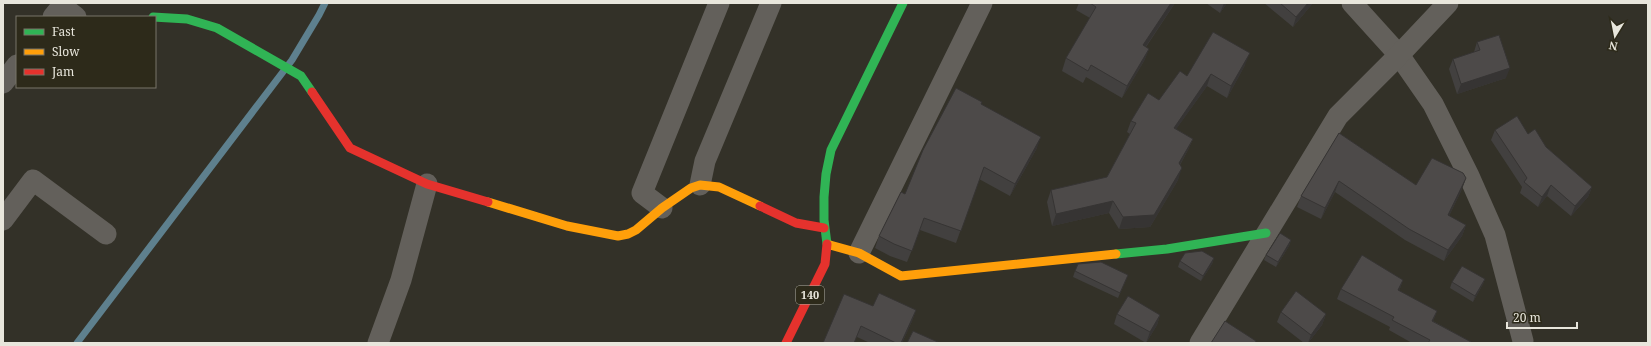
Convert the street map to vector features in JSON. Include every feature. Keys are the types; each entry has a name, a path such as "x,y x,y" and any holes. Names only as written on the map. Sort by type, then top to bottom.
{"main road":[{"path":"903,3 832,150 825,173 823,199 824,228 828,244 859,253 900,276 1167,249 1266,233"},
{"path":"156,17 187,19 217,28 301,76 350,148 427,184 567,226 618,236 628,234 636,230 662,208 691,188 700,185 719,187 796,223 824,228"},
{"name":"140","path":"786,343 825,264 828,244"}],"street":[{"path":"662,208 642,193 719,3"},
{"path":"700,185 705,161 771,3"},
{"path":"859,253 982,3"},
{"path":"1352,3 1399,55 1433,104 1469,176 1495,235 1523,341"},
{"path":"1200,343 1338,116 1448,3"},
{"path":"3,83 16,66"},
{"path":"3,220 33,180 106,234"},
{"path":"378,343 401,280 427,184"}],"building":[{"path":"1090,3 1171,3 1143,45 1149,49 1127,86 1091,65 1088,71 1066,58 1096,7"},
{"path":"1280,3 1308,3 1296,17"},
{"path":"1213,32 1250,53 1231,86 1211,74 1174,128 1193,139 1179,163 1182,168 1154,215 1123,217 1113,201 1056,214 1051,190 1107,177 1136,123 1131,121 1148,93 1159,100 1180,71 1187,76"},
{"path":"1499,35 1510,68 1461,84 1453,59 1480,50 1477,42"},
{"path":"956,88 982,102 981,104 1041,137 1015,184 984,167 961,231 924,218 912,251 879,236 901,192 905,194 923,150"},
{"path":"1517,116 1528,134 1535,129 1546,147 1592,187 1575,206 1551,185 1542,197 1524,182 1527,178 1495,130"},
{"path":"1339,133 1416,185 1432,158 1463,173 1466,178 1448,215 1466,225 1448,250 1409,229 1339,181 1325,208 1301,196"},
{"path":"1280,233 1291,240 1278,262 1266,255"},
{"path":"1202,251 1214,258 1203,276 1180,261 1185,253"},
{"path":"1362,255 1403,280 1398,290 1437,311 1432,321 1473,343 1428,343 1430,340 1392,320 1394,317 1341,289"},
{"path":"1101,262 1128,275 1120,293 1075,271 1078,264"},
{"path":"1462,266 1485,279 1475,296 1452,282"},
{"path":"1296,291 1326,314 1311,335 1281,312"},
{"path":"879,293 916,310 901,343 896,343 861,326 854,343 823,343 844,294 873,306"},
{"path":"1128,296 1160,315 1150,332 1117,314"},
{"path":"1225,321 1256,341 1255,343 1211,343"},
{"path":"913,331 940,343 907,343"}],"waterway":[{"path":"77,343 292,60 325,3"}],"traffic: fast":[{"path":"830,245 827,244 824,220 824,197 826,174 831,150 903,3"},
{"path":"156,17 187,19 217,28 301,76 312,92"},
{"path":"1116,254 1167,249 1266,233"}],"traffic: slow":[{"path":"488,202 567,226 618,236 628,234 636,230 662,208 691,188 700,185 719,187 760,206"},
{"path":"830,245 859,253 901,276 1116,254"}],"traffic: jam":[{"path":"312,92 350,148 427,184 488,202"},
{"path":"760,206 796,223 824,228"},
{"path":"786,343 825,264 827,244"}]}
